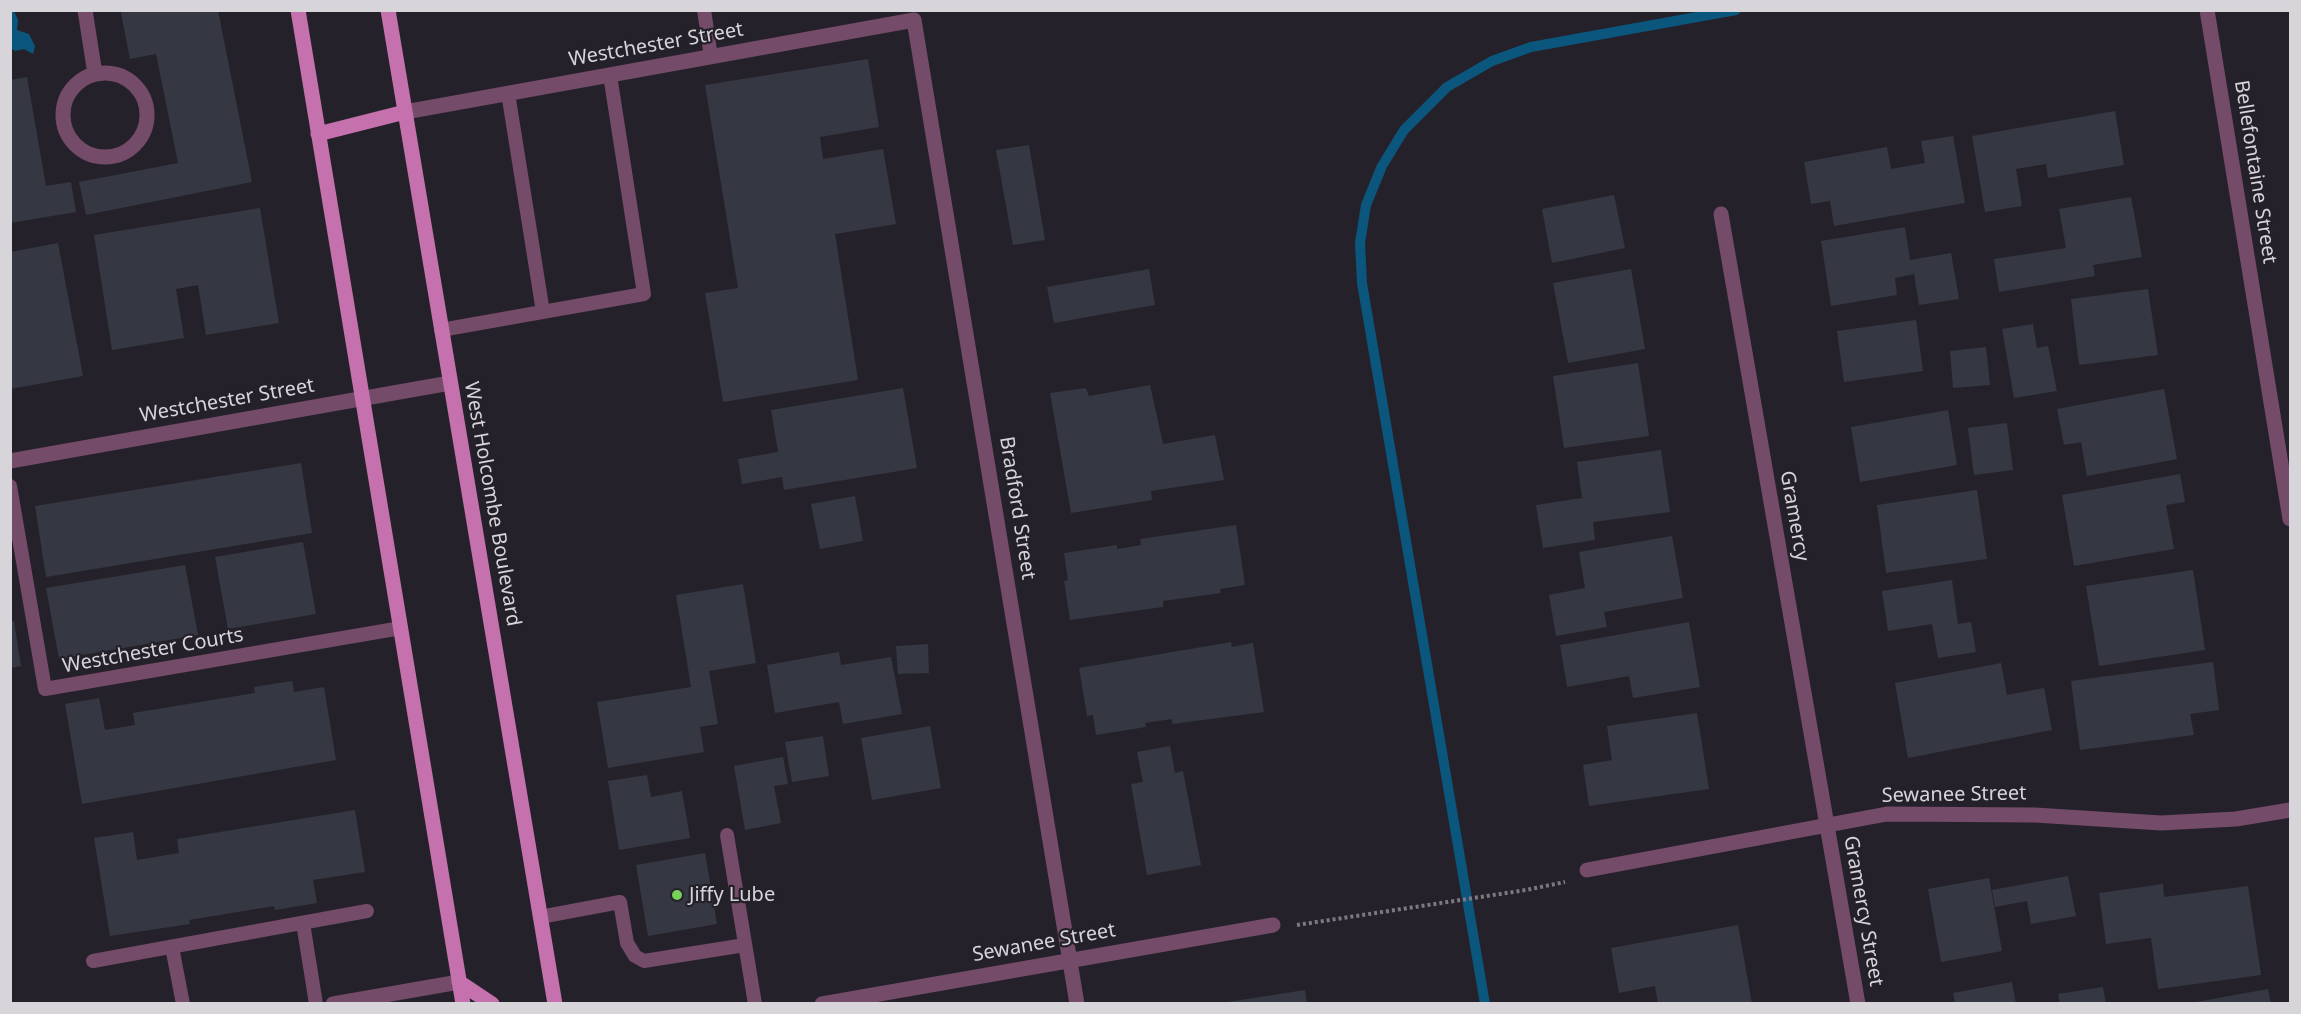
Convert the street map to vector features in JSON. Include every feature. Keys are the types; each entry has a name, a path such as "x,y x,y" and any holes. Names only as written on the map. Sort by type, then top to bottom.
{"main road":[{"path":"298,10 463,1004"},
{"name":"West Holcombe Boulevard","path":"388,10 555,1004"},
{"path":"318,134 405,112"},
{"path":"459,982 492,1004"}],"street":[{"path":"85,10 95,74"},
{"name":"Bellefontaine Street","path":"2207,10 2290,519"},
{"name":"Westchester Street","path":"405,112 914,20"},
{"name":"Bradford Street","path":"914,20 1077,1004"},
{"path":"109,73 122,76 133,83 141,93 146,106 147,119 144,132 137,144 127,152 114,157 100,158 86,153 74,144 66,132 63,117 65,103 82,80 95,74 109,73"},
{"name":"Gramercy","path":"1721,214 1826,825"},
{"name":"Westchester Street","path":"10,460 450,383"},
{"name":"Sewanee Street","path":"1587,870 1887,814 2035,815 2161,823 2236,819 2290,810"},
{"name":"Gramercy Street","path":"1826,825 1857,1004"},
{"name":"Sewanee Street","path":"822,1004 1273,925"},
{"path":"333,1004 393,998 459,982"}],"lane":[{"path":"704,10 711,57"},
{"path":"441,330 644,294 609,75"},
{"path":"508,93 543,312"},
{"name":"Westchester Courts","path":"10,486 45,690 401,628"},
{"path":"727,835 755,1004"},
{"path":"540,917 620,902 627,943 635,956 644,961 745,945"},
{"path":"93,961 367,911"},
{"path":"303,923 316,1004"},
{"path":"172,947 183,1004"}],"path":[{"path":"1273,925 1279,928 1526,890 1584,878 1587,870"}],"water":[{"path":"10,11 14,11 18,20 17,30 29,34 35,46 33,54 24,49 15,51 11,48"}],"building":[{"path":"123,10 218,10 252,182 86,215 79,182 178,163 156,54 130,59 121,13"},
{"path":"868,59 879,127 820,137 823,159 883,149 896,224 835,234 858,380 723,402 705,293 738,288 705,85"},
{"path":"27,77 46,186 71,182 76,212 10,223 10,80"},
{"path":"2115,111 2124,165 2048,178 2046,164 2016,169 2022,206 1985,212 1972,136"},
{"path":"1953,136 1965,203 1834,226 1830,201 1811,204 1804,162 1887,147 1891,169 1925,163 1921,141"},
{"path":"1029,145 1045,240 1013,245 996,150"},
{"path":"1614,195 1625,248 1552,263 1542,209"},
{"path":"2131,197 2142,257 2093,265 2095,276 1999,292 1994,259 2066,248 2059,209"},
{"path":"260,208 279,323 206,335 198,285 176,289 184,338 112,350 94,235"},
{"path":"1905,227 1910,260 1951,253 1959,299 1919,305 1914,274 1895,278 1897,295 1831,306 1821,241"},
{"path":"58,243 83,376 10,389 10,252"},
{"path":"1149,269 1155,305 1054,323 1047,287"},
{"path":"1631,269 1645,349 1568,363 1553,283"},
{"path":"2148,289 2158,355 2079,365 2071,299"},
{"path":"1916,320 1923,371 1844,382 1837,331"},
{"path":"2033,324 2037,348 2048,346 2057,391 2014,398 2002,329"},
{"path":"1986,347 1990,385 1953,388 1950,351"},
{"path":"1638,363 1649,436 1564,448 1553,376"},
{"path":"1150,385 1163,444 1215,435 1224,480 1151,491 1152,500 1071,513 1050,393 1086,388 1089,396"},
{"path":"903,388 917,468 784,490 782,477 742,484 738,459 778,452 771,410"},
{"path":"2164,389 2177,459 2087,476 2081,442 2064,445 2057,409"},
{"path":"1948,410 1957,465 1860,482 1851,427"},
{"path":"2007,423 2013,470 1974,475 1968,428"},
{"path":"1661,450 1670,512 1593,522 1595,540 1543,548 1536,505 1582,498 1577,462"},
{"path":"301,463 312,533 46,577 35,506"},
{"path":"2180,474 2185,502 2166,505 2174,549 2074,566 2062,495"},
{"path":"1977,490 1987,559 1886,573 1877,505"},
{"path":"855,496 863,541 820,549 811,504"},
{"path":"1236,525 1245,585 1220,589 1221,593 1163,601 1163,607 1070,620 1064,581 1068,580 1064,553 1117,545 1117,549 1141,545 1140,539"},
{"path":"1672,536 1683,598 1604,612 1607,627 1556,636 1549,595 1585,588 1579,552"},
{"path":"303,542 316,614 228,629 215,557"},
{"path":"185,565 198,635 59,659 46,588"},
{"path":"2193,570 2205,650 2099,666 2086,586"},
{"path":"1952,580 1958,624 1971,622 1976,652 1938,658 1932,624 1888,631 1882,591"},
{"path":"743,584 756,663 709,671 718,724 700,727 704,752 608,768 597,702 691,687 676,595"},
{"path":"14,621 21,666 10,668 10,622"},
{"path":"1689,622 1700,687 1633,698 1629,676 1567,687 1560,645"},
{"path":"1231,642 1232,647 1253,643 1264,712 1172,724 1172,719 1145,723 1146,727 1096,735 1093,715 1087,716 1079,668"},
{"path":"928,644 929,673 898,674 896,646"},
{"path":"839,652 841,665 891,657 902,714 843,724 839,702 775,713 767,665"},
{"path":"2213,662 2219,710 2190,714 2194,735 2080,750 2071,681"},
{"path":"2001,663 2007,695 2044,688 2052,730 1908,758 1895,683"},
{"path":"292,681 294,692 324,687 336,760 82,804 65,704 99,698 105,730 135,725 133,713 255,693 254,687"},
{"path":"1697,713 1709,789 1589,806 1583,765 1612,760 1607,726"},
{"path":"930,726 941,788 872,800 861,738"},
{"path":"823,736 829,776 792,782 785,742"},
{"path":"1170,746 1175,773 1183,771 1201,865 1147,875 1131,784 1143,782 1137,752"},
{"path":"783,757 788,784 774,786 781,823 745,830 734,766"},
{"path":"647,775 651,797 682,791 690,838 619,850 608,781"},
{"path":"355,810 365,872 313,880 317,903 275,910 274,906 189,920 190,924 110,936 94,838 133,832 137,860 179,853 177,839"},
{"name":"Jiffy Lube","path":"705,853 717,924 648,936 636,865"},
{"path":"2068,876 2076,916 2031,924 2027,901 1995,907 1992,890"},
{"path":"1989,878 2002,951 1941,962 1928,889"},
{"path":"2163,884 2164,897 2248,886 2261,975 2158,989 2151,938 2106,944 2099,893"},
{"path":"1738,925 1752,1004 1658,1004 1655,986 1619,993 1611,948"},
{"path":"2012,982 2016,1004 1955,1004 1953,993"},
{"path":"2103,987 2106,1004 2060,1004 2058,994"},
{"path":"2268,989 2271,1004 2196,1004 2196,1002"},
{"path":"1305,990 1307,1004 1228,1004 1228,1002"}],"waterway":[{"path":"1485,1004 1362,283 1360,243 1366,205 1382,166 1404,130 1447,87 1492,61 1531,47 1736,10"}],"place":[{"name":"Jiffy Lube","path":"677,895"}]}
